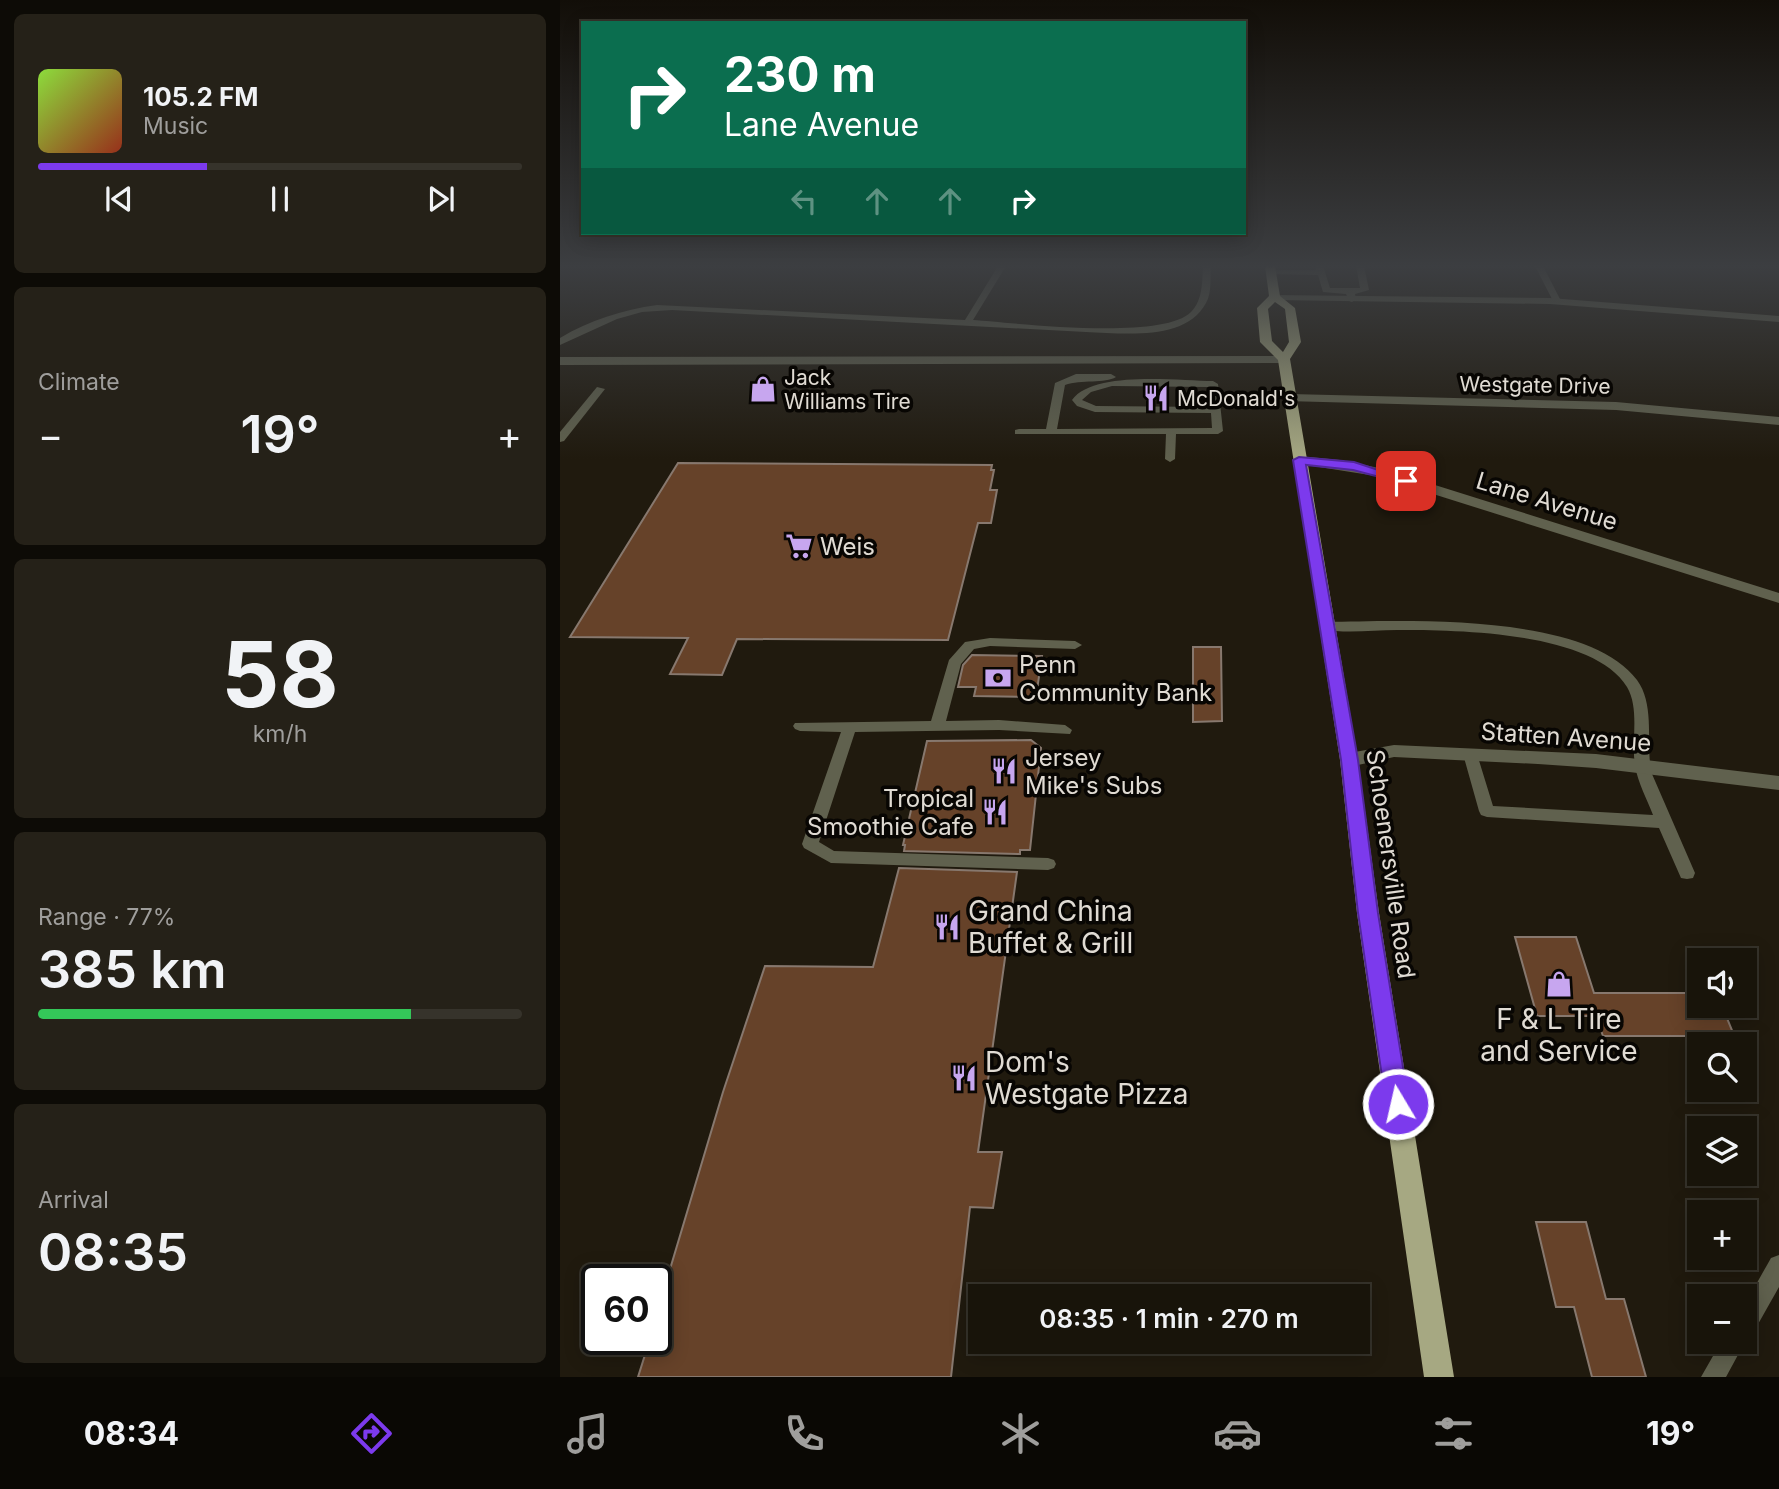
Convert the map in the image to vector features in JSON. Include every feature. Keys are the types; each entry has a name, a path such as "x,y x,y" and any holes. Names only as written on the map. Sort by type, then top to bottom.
{"main road":[{"name":"Schoenersville Road","path":"1265,330 1266,342 1284,359 1349,760 1368,913 1439,1377"},
{"name":"Schoenersville Road","path":"1284,359 1295,342 1293,330"}],"street":[{"path":"560,361 1284,359"},
{"name":"Westgate Drive","path":"1290,398 1616,406 1779,421"},
{"name":"Lane Avenue","path":"1299,460 1354,466 1379,472 1779,598"},
{"name":"Statten Avenue","path":"1349,760 1394,751 1471,754 1596,761 1779,783"}],"lane":[{"path":"560,342 583,330"},
{"path":"1051,432 1058,387 1070,378 1200,378 1213,384"},
{"path":"1213,384 1112,383 1097,386 1080,395 1077,400 1080,404 1095,409 1215,410"},
{"path":"1019,432 1218,431 1213,384"},
{"path":"560,439 600,389"},
{"path":"1170,459 1171,431"},
{"path":"1327,626 1478,627 1547,637 1601,655 1619,664 1634,686 1643,738 1643,766 1687,873"},
{"path":"937,726 954,663 970,645 990,642 1075,645"},
{"path":"800,726 849,729 1025,724 1065,730"},
{"path":"849,729 810,844 831,857 1048,864"},
{"path":"1471,754 1487,811 1664,822"},
{"path":"1757,1304 1779,1266"},
{"path":"1713,1377 1727,1354"}],"building":[{"path":"678,463 992,465 991,470 994,470 990,490 997,490 991,523 978,523 948,640 737,639 722,675 670,674 688,638 570,637"},
{"path":"1193,647 1221,647 1222,721 1193,722"},
{"name":"Penn Community Bank","path":"972,655 1042,656 1036,697 974,696 976,687 958,687 963,665"},
{"path":"1031,740 1041,748 1030,850 1020,850 1020,854 904,851 903,845 927,741"},
{"path":"899,868 1017,872 978,1152 1002,1152 993,1208 970,1207 951,1377 638,1377 645,1355 672,1355 672,1264 723,1092 765,966 873,967"},
{"name":"F & L Tire and Service","path":"1515,937 1576,937 1594,993 1687,993 1687,1018 1727,1018 1733,1032 1687,1032 1687,1036 1603,1036 1596,1016 1537,1016"},
{"path":"1536,1222 1586,1222 1606,1299 1624,1299 1646,1377 1592,1377 1574,1307 1556,1307"}],"place":[{"name":"Jack Williams Tire","path":"763,389"},
{"name":"McDonald's","path":"1156,398"},
{"name":"Weis","path":"799,546"},
{"name":"Penn Community Bank","path":"998,678"},
{"name":"Jersey Mike's Subs","path":"1004,771"},
{"name":"Tropical Smoothie Cafe","path":"995,812"},
{"name":"Grand China Buffet & Grill","path":"947,927"},
{"name":"F & L Tire and Service","path":"1559,984"},
{"name":"Dom's Westgate Pizza","path":"964,1078"}],"route":[{"path":"1398,1104 1368,913 1349,760 1299,460 1354,466 1406,481"}]}
